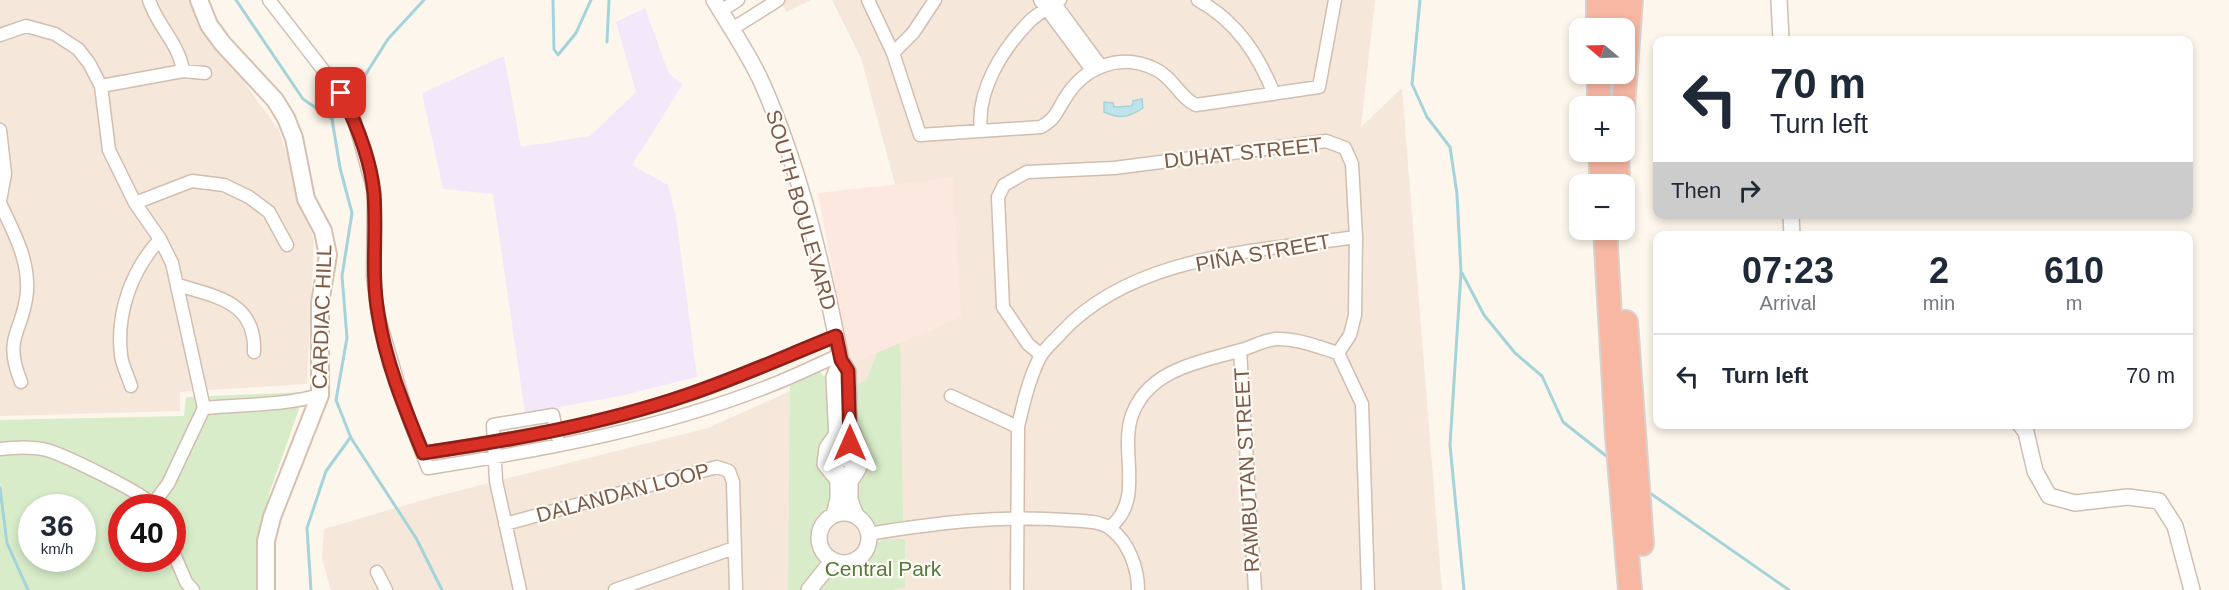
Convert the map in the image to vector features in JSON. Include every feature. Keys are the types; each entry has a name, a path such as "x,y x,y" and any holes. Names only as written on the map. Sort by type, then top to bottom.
{"highway":[{"path":"1598,0 1598,18"},
{"path":"1613,0 1614,18"},
{"path":"1624,96 1631,0"},
{"path":"1606,240 1631,511 1630,590"},
{"path":"1620,240 1626,442"},
{"path":"1631,511 1646,590"}],"main road":[{"name":"CARDIAC HILL","path":"199,0 209,25 223,44 275,100 286,118 294,138 306,199 323,231 328,255 318,328 320,395 272,517 266,541 266,590"}],"street":[{"path":"148,0 165,34 177,46 183,70"},
{"path":"269,0 341,93 354,119 374,192 373,276 378,315 405,408 428,468 559,446 692,413 769,387 840,358"},
{"path":"717,6 738,0"},
{"path":"732,29 778,0"},
{"path":"868,0 893,53 920,135 1041,127 1055,120 1076,82 1096,68 1136,62 1156,69 1174,82 1187,101 1196,105 1319,87 1335,5 1323,0"},
{"path":"893,53 913,33 935,0"},
{"path":"1198,0 1216,10 1251,45 1274,94"},
{"path":"1779,0 1781,36"},
{"path":"981,130 981,113 987,86 1005,50 1031,20 1051,3 1096,68"},
{"name":"SOUTH BOULEVARD","path":"717,6 761,82 788,154 823,270 840,358 848,371 850,425 861,455 858,471 828,470 825,455 837,434 834,377 840,358"},
{"path":"0,34 26,26 56,34 78,50 101,86 109,150 135,203 160,238 172,263 204,408 173,476 161,494"},
{"path":"101,86 183,70 205,73"},
{"path":"0,130 5,174 0,202 24,256 27,292 11,353 21,382"},
{"name":"DUHAT STREET","path":"1041,355 1028,344 1003,307 998,197 1004,185 1027,172 1114,168 1326,141 1345,148 1352,164 1356,237 1355,315 1350,335 1338,353"},
{"path":"135,203 192,181 224,185 249,197 269,212 287,245"},
{"name":"PIÑA STREET","path":"1017,590 1018,427 1024,401 1041,355 1074,319 1111,293 1164,272 1226,255 1356,237"},
{"path":"131,386 121,357 120,330 130,283 144,256 160,238"},
{"path":"178,285 211,295 243,312 252,325 254,352"},
{"path":"423,453 492,443 687,395 836,336"},
{"path":"1110,527 1121,519 1126,508 1130,488 1131,418 1140,396 1160,377 1199,362 1275,339 1304,342 1338,353 1362,404 1368,590"},
{"name":"RAMBUTAN STREET","path":"1240,351 1255,590"},
{"path":"204,408 244,404 278,404 320,395"},
{"path":"951,396 1018,427"},
{"path":"520,590 505,524 494,458 493,425 553,415 559,446"},
{"path":"2024,429 2034,471 2049,496 2075,503 2128,497 2159,501 2175,526 2192,590"},
{"path":"0,449 29,446 49,450 133,494"},
{"name":"DALANDAN LOOP","path":"505,524 717,467 729,471 733,482 735,590"},
{"name":"SOUTH BOULEVARD","path":"834,515 844,470"},
{"name":"SOUTH BOULEVARD","path":"844,470 856,516"},
{"path":"841,513 856,516 862,521 868,534 866,549 855,560 840,562 833,560 821,549 819,533 827,519 834,515 841,513"},
{"path":"868,534 952,520 1018,517 1091,522 1110,527 1134,560 1138,590"},
{"path":"615,590 734,548"},
{"path":"809,590 833,560"},
{"path":"182,572 192,590"},
{"path":"377,572 386,590"}],"shaded area":[{"path":"0,0 195,0 205,29 279,130 314,240 307,384 180,392 180,411 0,416"},
{"path":"781,0 811,0 786,12"},
{"path":"832,0 1375,0 1361,127 1402,88 1442,590 331,590 322,559 324,529 430,498 708,428 850,364 953,178 895,185 861,58"},
{"path":"645,8 669,74 683,84 632,165 668,185 676,216 697,377 620,396 525,413 493,194 443,189 422,93 504,56 521,147 590,136 636,92 616,22"},
{"path":"953,178 961,317 850,364 818,193"}],"green space":[{"path":"900,343 903,521 873,526 857,510 857,436 853,387 867,379 877,353"},
{"path":"818,371 829,380 830,500 817,519 813,531 820,566 806,590 788,590 790,381"},
{"path":"305,392 269,494 257,580 258,590 0,590 0,420 184,416 186,397"},
{"name":"Central Park","path":"885,539 905,539 905,587 894,590 820,590 831,576 861,560"}],"water":[{"path":"1142,99 1143,108 1128,116 1115,116 1104,112 1104,102 1113,103 1114,107 1132,106 1133,101"}],"waterway":[{"path":"236,0 303,99 332,119 340,168 352,213 342,276 347,338 336,400 351,438 416,538 442,590"},
{"path":"352,96 388,39 424,0"},
{"path":"553,0 554,49 558,55 576,33 591,0"},
{"path":"607,42 609,0"},
{"path":"1420,0 1412,84 1427,117 1450,147 1457,194 1461,272 1450,445 1464,590"},
{"path":"332,119 340,110"},
{"path":"1462,273 1484,315 1515,353 1542,376 1563,422 1610,459"},
{"path":"311,590 307,528 326,471 350,438"},
{"path":"0,488 7,543 28,590"},
{"path":"1647,491 1789,590"}],"route":[{"path":"341,93 354,119 374,192 373,276 378,315 408,417 423,453 492,443 647,407 761,368 836,336 841,360 848,371 850,443"}]}
